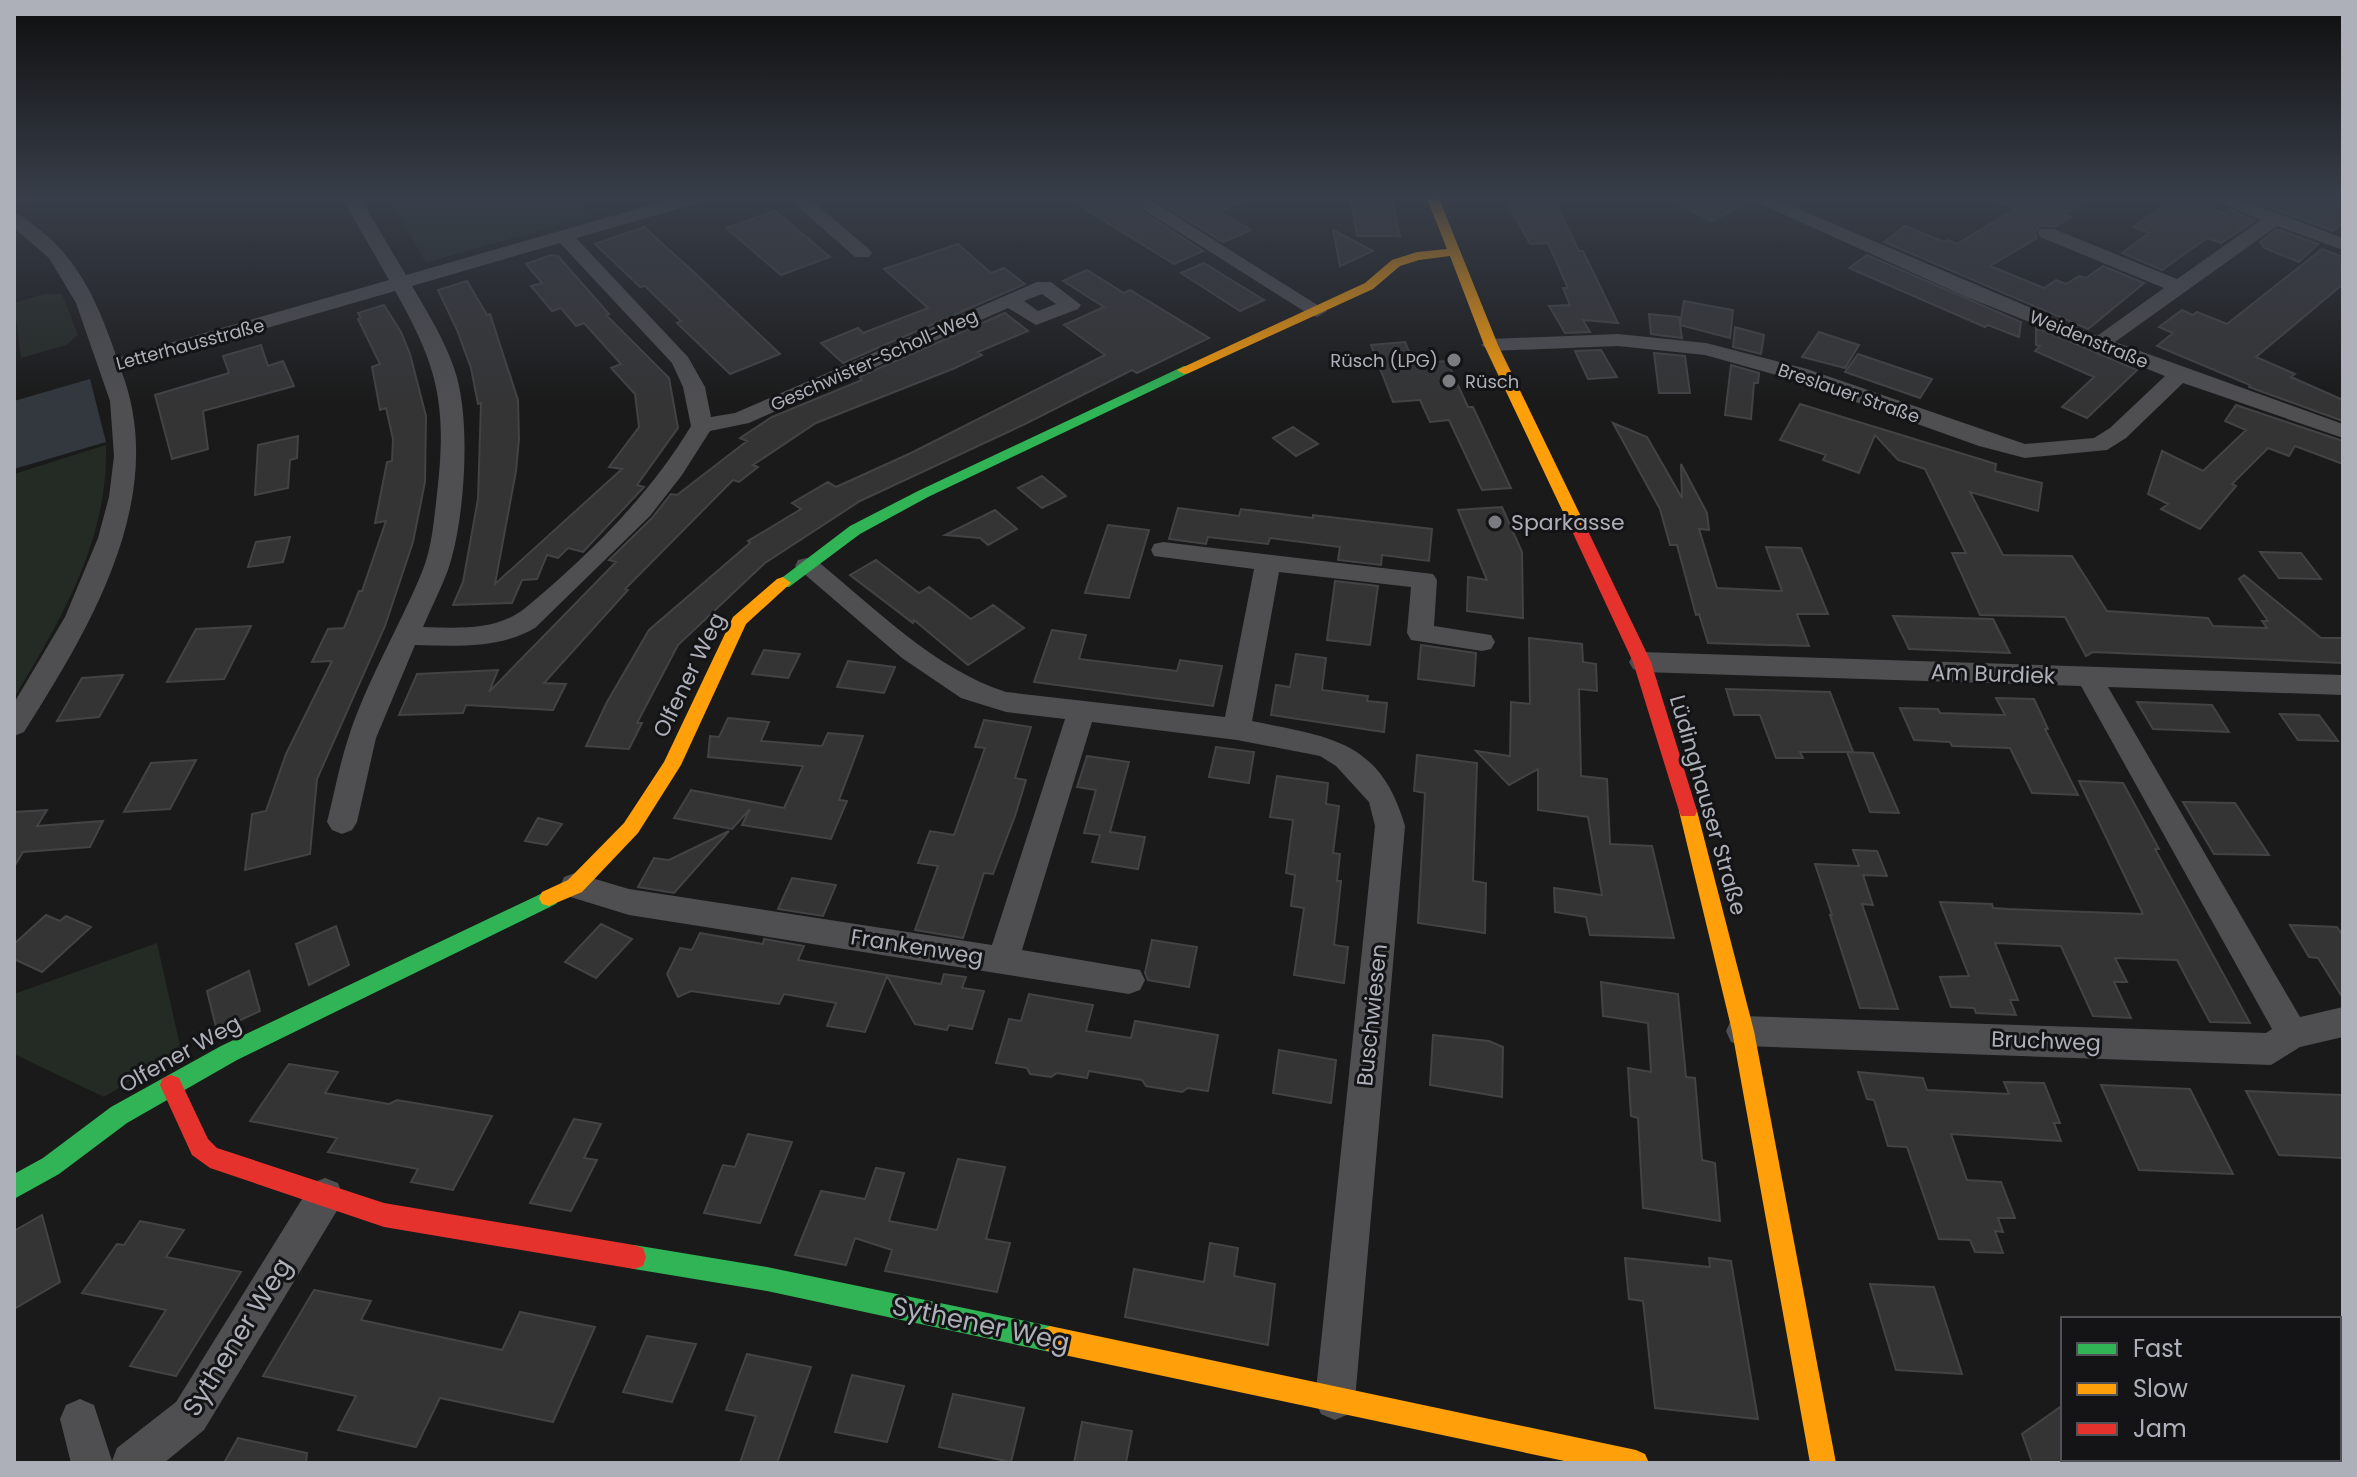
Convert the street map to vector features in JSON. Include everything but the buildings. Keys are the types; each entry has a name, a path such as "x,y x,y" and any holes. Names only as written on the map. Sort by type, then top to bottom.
{"street":[{"name":"Letterhausstraße","path":"62,265 88,304 109,367 472,265"},
{"path":"342,822 362,738 436,568 445,524 454,443 452,407 445,371 430,334 388,265"},
{"path":"407,636 477,636 513,629 540,609 612,542 667,483 702,426 694,387 681,361 590,265"},
{"path":"1242,265 1317,311"},
{"name":"Olfener Weg","path":"14,1187 51,1166 119,1115 229,1053 575,886 631,828 672,765 739,621 771,592 855,530 923,494 1369,286 1380,271 1392,265"},
{"name":"Lüdinghauser Straße","path":"1458,265 1491,345 1642,662 1681,784 1743,1031 1823,1463"},
{"name":"Weidenstraße","path":"1914,265 2179,375 2343,431"},
{"path":"2125,265 2179,287"},
{"path":"2099,344 2210,265"},
{"name":"Geschwister-Scholl-Weg","path":"702,426 741,418 1010,300 1044,286 1071,305 1036,319 1010,300"},
{"name":"Breslauer Straße","path":"1491,345 1618,340 1706,349 1799,374 1987,441 2025,451 2099,445 2118,433 2179,375"},
{"path":"14,725 46,676 90,589 117,516 126,454 124,413 109,367"},
{"path":"1163,550 1424,580 1420,633 1482,642"},
{"path":"1237,729 1268,563"},
{"name":"Buschwiesen","path":"807,566 911,651 971,691 1006,702 1237,729 1327,747 1346,758 1382,797 1390,826 1335,1400"},
{"name":"Am Burdiek","path":"1642,662 2343,685"},
{"path":"2089,677 2292,1034"},
{"name":"Frankenweg","path":"575,886 629,902 1003,961 1081,712"},
{"path":"1003,961 1129,980"},
{"name":"Bruchweg","path":"1743,1031 2271,1049 2292,1034 2343,1022"},
{"name":"Sythener Weg","path":"171,1085 200,1147 210,1157 384,1215 767,1279 1636,1463"},
{"name":"Sythener Weg","path":"132,1463 190,1416 325,1196"},
{"path":"80,1419 92,1463"}],"shaded area":[{"path":"44,294 62,294 78,335 66,345 21,358 14,303"},
{"path":"90,379 106,442 14,469 14,401"},
{"path":"106,445 105,480 91,546 65,608 14,698 14,474"},
{"path":"157,943 181,1050 104,1097 14,1054 14,994"}],"traffic: fast":[{"path":"783,583 855,530 923,494 1184,370"},
{"path":"14,1187 51,1166 119,1115 229,1053 549,898"},
{"path":"634,1257 767,1279 1050,1339"}],"traffic: slow":[{"path":"1184,370 1369,286 1394,265"},
{"path":"1459,265 1491,345 1579,529"},
{"path":"549,898 575,886 631,828 672,765 739,621 783,583"},
{"path":"1688,811 1743,1031 1823,1463"},
{"path":"1050,1339 1636,1463"}],"traffic: jam":[{"path":"1579,529 1642,662 1688,811"},
{"path":"171,1085 200,1147 210,1157 384,1215 634,1257"}],"place":[{"name":"Rüsch (LPG)","path":"1454,360"},
{"name":"Rüsch","path":"1449,381"},
{"name":"Sparkasse","path":"1495,522"}]}
